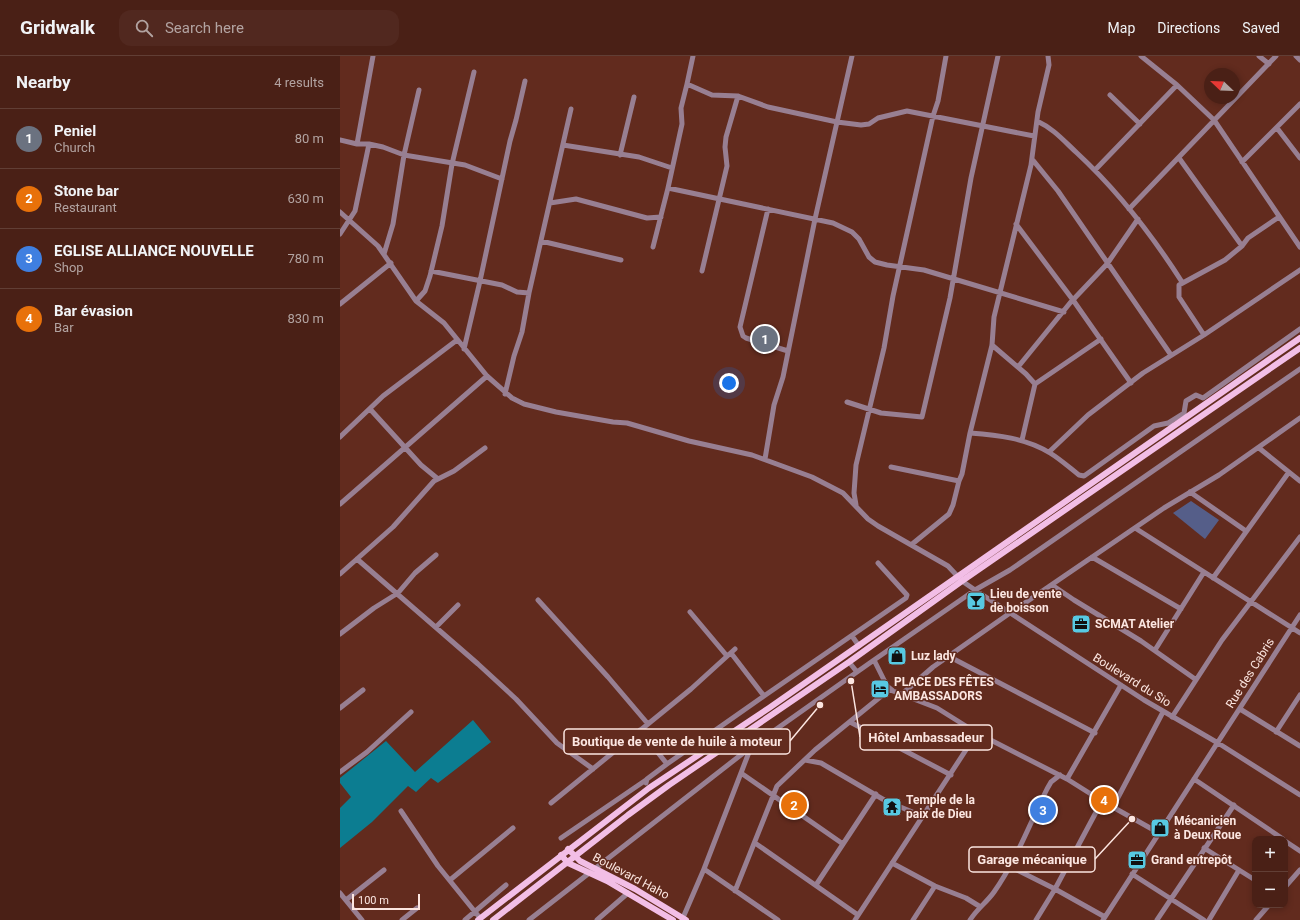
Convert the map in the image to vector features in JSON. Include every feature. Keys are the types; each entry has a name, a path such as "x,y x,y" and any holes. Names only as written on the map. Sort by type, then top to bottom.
{"main road":[{"path":"479,919 649,788 858,646 1171,424 1300,338"},
{"path":"493,920 669,785 849,662 962,581 1300,348"},
{"path":"585,863 586,848"},
{"name":"Boulevard Haho","path":"568,849 575,857 585,863 592,870 673,920"},
{"path":"561,855 568,863"},
{"name":"Boulevard Haho","path":"568,863 592,870 662,904 684,919"},
{"path":"559,869 577,866"},
{"path":"658,911 662,904"}],"street":[{"path":"357,144 373,56"},
{"path":"653,247 682,124 682,108 693,56"},
{"path":"765,459 774,405 783,377 815,219 852,56"},
{"path":"856,506 854,494 855,471 933,116 938,101 946,56"},
{"path":"847,402 869,410 893,415 922,417 954,278 957,251 998,56"},
{"path":"911,545 949,514 962,474 970,433 992,345 994,317 1032,159 1034,136 1049,65 1048,56"},
{"path":"1141,56 1177,85 1214,120 1300,247"},
{"path":"1260,56 1269,64"},
{"path":"1130,209 1276,56"},
{"path":"1296,56 1300,60"},
{"path":"416,301 425,291 431,271 442,226 452,164 474,72"},
{"path":"464,349 525,81"},
{"path":"687,84 712,95 738,96 768,107 837,122 861,125 868,124 878,118 907,111 1034,136"},
{"path":"1095,170 1177,85"},
{"path":"384,254 393,224 404,156 419,90"},
{"path":"1110,95 1140,124"},
{"path":"620,154 634,96"},
{"path":"702,271 727,166 725,147 726,137 738,96"},
{"path":"1242,162 1300,104"},
{"path":"506,394 514,356 522,332 529,293 571,109"},
{"path":"1037,121 1052,129 1095,170 1138,219 1182,282"},
{"path":"1277,128 1300,158"},
{"path":"340,140 357,144 369,144 383,147 404,156 469,166 502,179"},
{"path":"340,234 350,221 355,211 369,144"},
{"path":"563,145 639,157 672,168"},
{"path":"1179,158 1242,246"},
{"path":"1032,159 1058,191 1171,355"},
{"path":"668,188 833,223 852,232 869,257 875,262 901,267 913,267 1064,312"},
{"path":"550,203 576,199 647,218 661,217"},
{"path":"768,209 740,327 746,338 788,351"},
{"name":"Boulevard du Sio","path":"340,212 369,237 384,254 416,301 444,323 487,376 506,394 517,401 556,412 626,423 689,441 752,455 835,488 856,506 868,519 948,566 962,581 975,590 1163,712 1218,743 1299,794"},
{"path":"1204,336 1179,297 1178,289 1182,282 1225,260 1242,246 1248,238 1279,216"},
{"path":"1018,367 1073,300 1107,264 1138,219"},
{"path":"1016,224 1073,300 1131,383"},
{"path":"541,241 621,260"},
{"path":"340,304 391,263"},
{"path":"1049,452 1088,416 1143,373 1204,336 1300,270"},
{"path":"431,271 480,282 502,284 518,292 529,293"},
{"path":"970,433 1022,440 1049,452 1079,475 1084,476 1154,426 1171,424 1184,414 1186,401 1196,395 1203,398 1300,329"},
{"path":"1022,440 1035,384 1101,339"},
{"path":"340,437 383,396 457,340"},
{"path":"992,345 1035,384"},
{"path":"529,920 751,747 975,590 1016,565 1300,369"},
{"path":"340,504 487,376"},
{"path":"370,409 438,480"},
{"path":"902,694 933,668 1010,613 1092,557 1258,448 1300,418"},
{"path":"340,574 393,527 423,492 485,448"},
{"path":"1258,448 1300,481"},
{"path":"891,467 959,481"},
{"path":"1213,578 1289,472"},
{"path":"1190,492 1246,531"},
{"path":"1136,528 1300,633"},
{"path":"1172,716 1195,679 1300,537"},
{"path":"340,634 374,608 398,593 415,573 436,555"},
{"path":"1092,557 1181,609"},
{"path":"357,559 398,593 516,699 557,743 593,769"},
{"path":"561,838 907,597 878,563"},
{"path":"1154,650 1204,572"},
{"path":"1052,585 1154,650 1195,679"},
{"path":"538,600 608,677 648,724"},
{"path":"436,627 458,605"},
{"path":"690,612 731,653 764,696"},
{"name":"Rue des Cabris","path":"1104,919 1300,615"},
{"path":"852,636 858,646"},
{"path":"550,802 691,689 731,653"},
{"path":"950,657 1095,733"},
{"path":"874,660 890,689 937,708 977,733 1067,778 1102,801 1159,833"},
{"path":"849,662 856,672"},
{"path":"1067,778 1095,733 1121,685"},
{"path":"735,891 773,794 782,780 890,689"},
{"path":"340,708 362,690"},
{"path":"1276,732 1300,695"},
{"path":"1240,709 1300,746"},
{"path":"340,772 366,752 411,712"},
{"path":"1113,807 1163,712"},
{"path":"850,722 951,775"},
{"path":"640,730 667,764"},
{"path":"855,920 977,733"},
{"path":"684,919 751,747"},
{"path":"805,760 821,763 886,800 922,816"},
{"path":"741,773 843,844"},
{"path":"970,920 980,906 994,892 1009,866 1047,789 1051,782 1060,775"},
{"path":"1194,779 1278,836"},
{"path":"646,780 649,788"},
{"path":"816,885 876,794"},
{"path":"1036,920 1056,889 1102,801"},
{"path":"1157,920 1234,805"},
{"path":"401,811 479,919"},
{"path":"450,880 513,828"},
{"path":"755,843 858,915"},
{"path":"1288,843 1300,851"},
{"path":"1204,848 1252,878"},
{"path":"892,863 935,886 966,898 980,906"},
{"path":"1009,866 1056,889 1104,919"},
{"path":"704,869 778,920"},
{"path":"346,900 384,870"},
{"path":"1209,920 1239,870"},
{"path":"1288,884 1300,870"},
{"path":"1132,874 1204,920"},
{"path":"465,920 506,885"},
{"path":"913,920 935,886"},
{"path":"340,893 362,920"},
{"path":"597,920 628,893"},
{"path":"402,920 417,908"},
{"path":"1256,920 1266,908"}],"shaded area":[{"path":"1191,501 1219,520 1205,539 1173,513"},
{"path":"473,720 491,742 438,783 431,778 416,792 408,786 372,822 340,848 340,808 351,797 340,783 340,778 386,741 415,772"}],"place":[{"name":"Peniel","path":"765,339"},
{"name":"Lieu de vente de boisson","path":"976,601"},
{"name":"SCMAT Atelier","path":"1081,624"},
{"name":"Luz lady","path":"897,656"},
{"name":"Hôtel Ambassadeur","path":"851,681"},
{"name":"PLACE DES FÊTES AMBASSADORS","path":"880,689"},
{"name":"Boutique de vente de huile à moteur","path":"820,705"},
{"name":"Bar évasion","path":"1104,800"},
{"name":"Stone bar","path":"794,805"},
{"name":"Temple de la paix de Dieu","path":"892,807"},
{"name":"EGLISE ALLIANCE NOUVELLE","path":"1043,810"},
{"name":"Garage mécanique","path":"1132,819"},
{"name":"Mécanicien à Deux Roue","path":"1160,828"},
{"name":"Grand entrepôt","path":"1137,860"}]}
